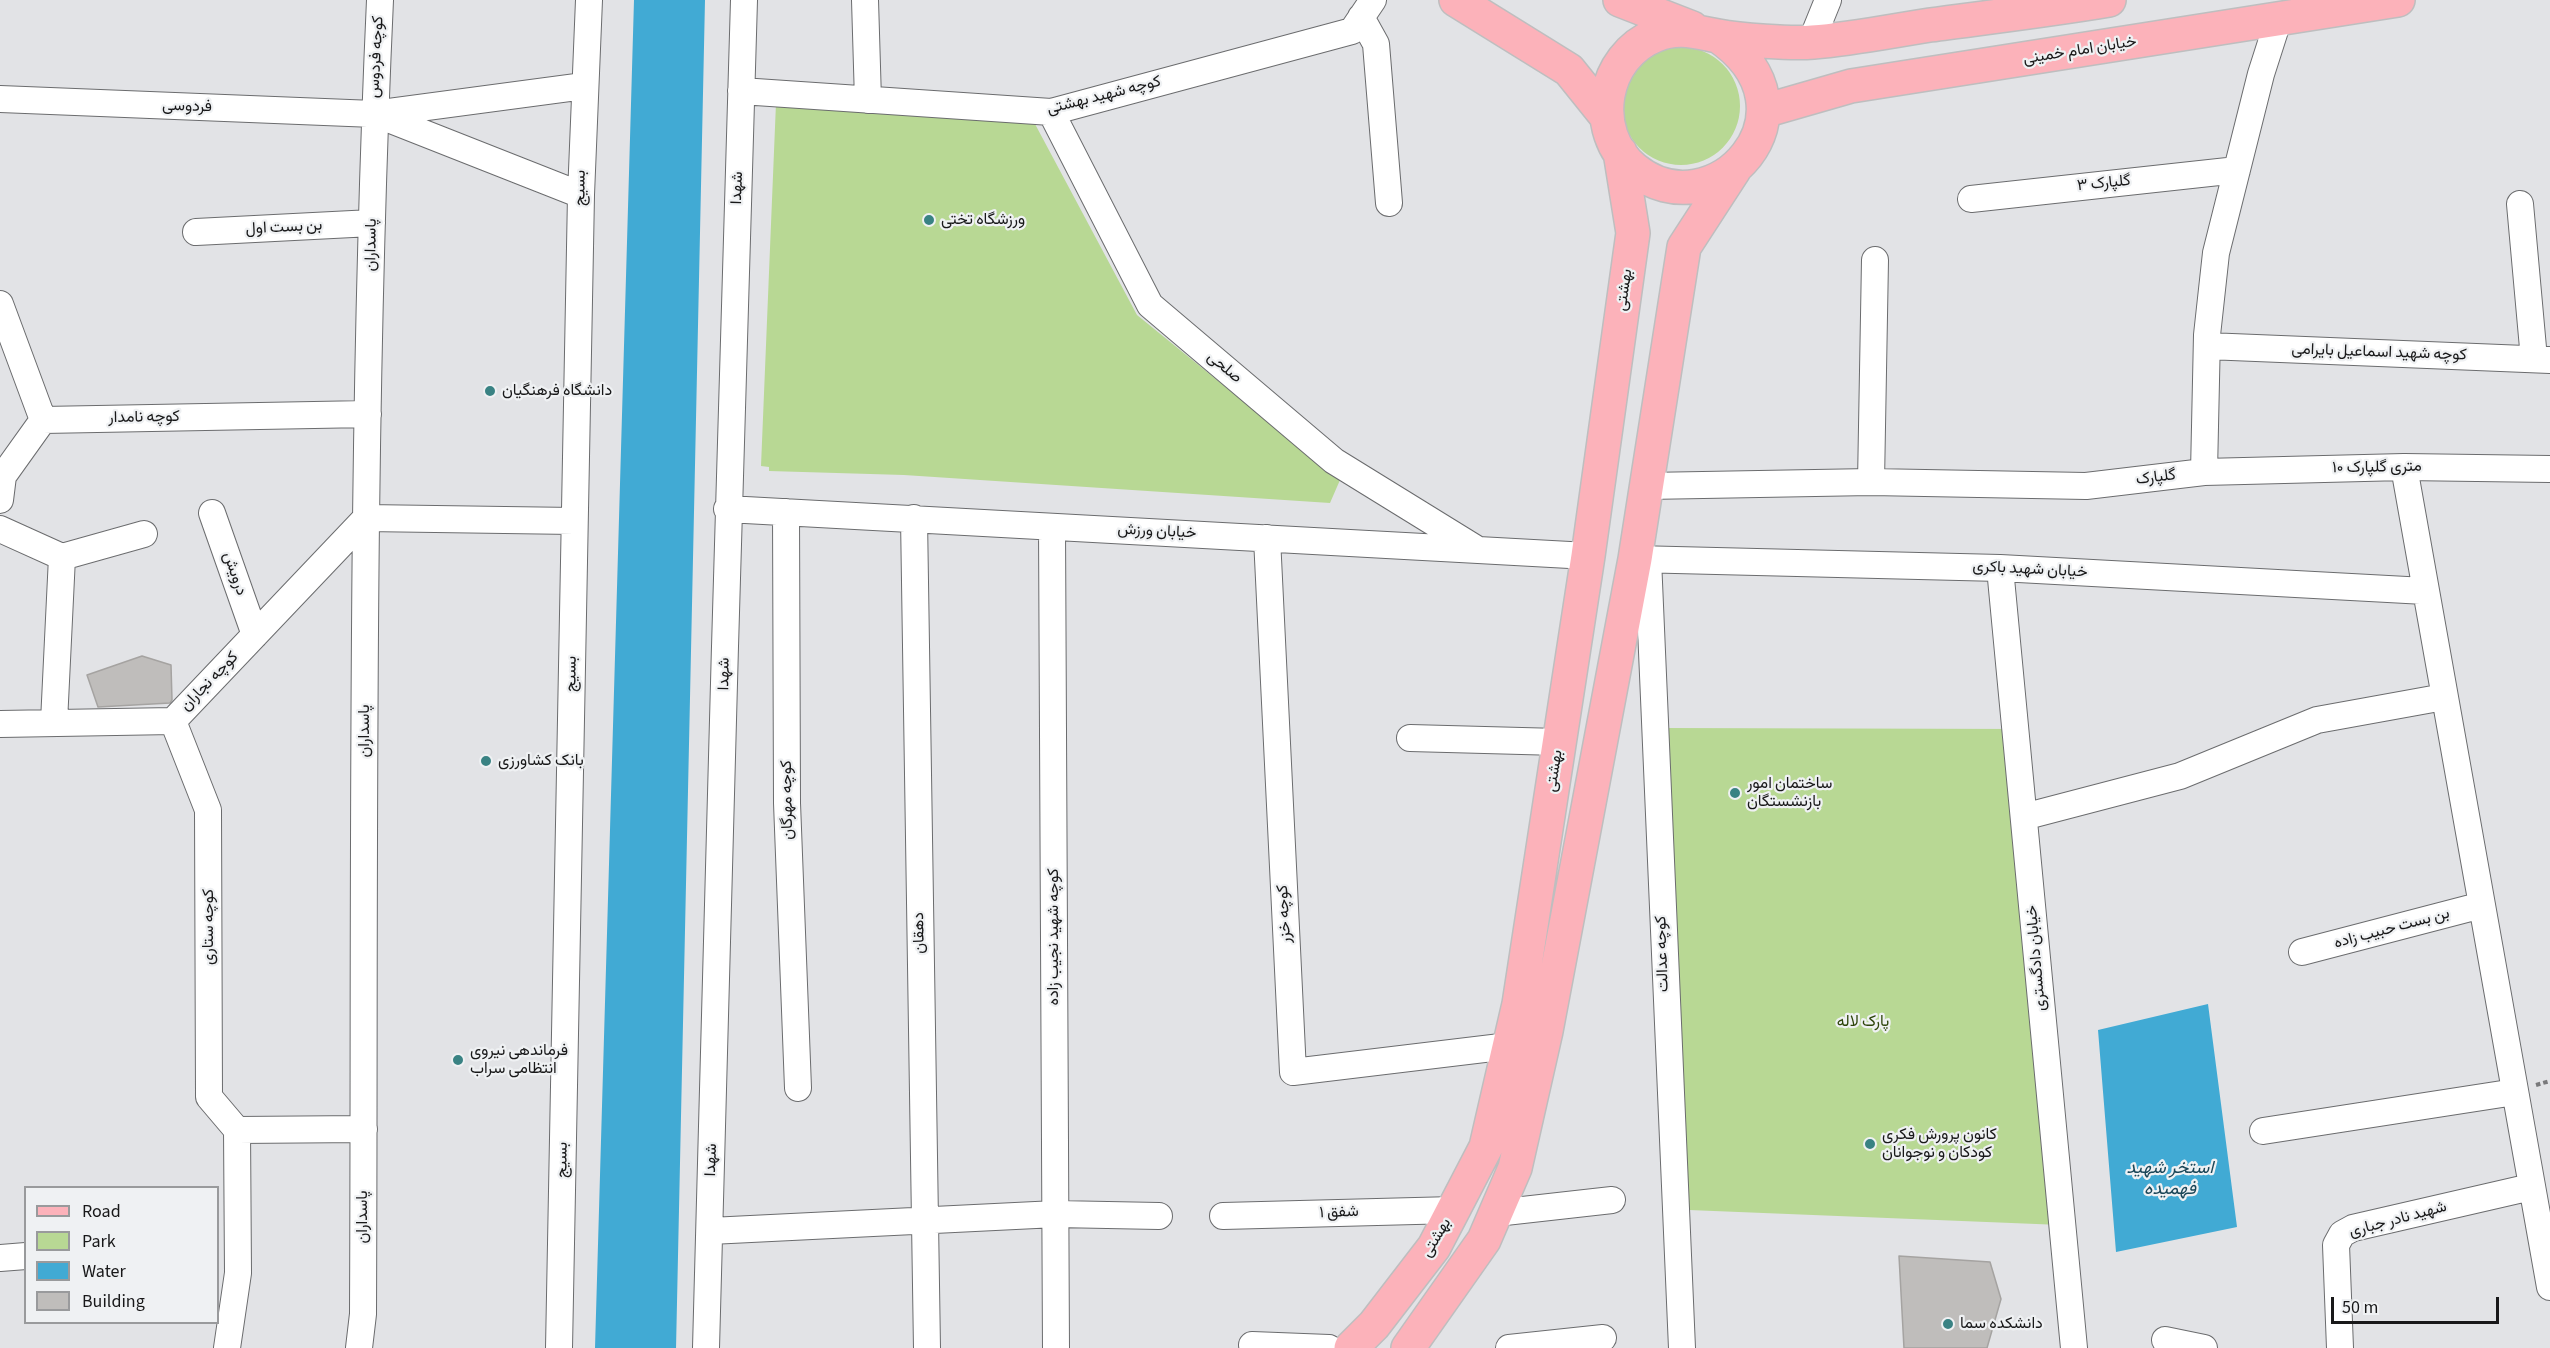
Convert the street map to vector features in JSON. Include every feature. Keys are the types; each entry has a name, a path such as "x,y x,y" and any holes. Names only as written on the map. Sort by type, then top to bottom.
{"main road":[{"path":"1456,0 1569,70 1606,116"},
{"path":"1412,1345 1484,1240 1515,1168 1546,1031 1642,559 1647,486 1684,247 1734,170 1749,153 1760,133 1764,111 1761,88 1753,67 1738,49 1707,33 1620,0"},
{"path":"1734,170 1715,181 1694,186 1672,186 1652,180 1634,168 1620,152 1610,135 1606,116 1607,95 1612,75 1623,58 1638,44 1656,34 1676,29 1811,42 2106,0"},
{"name":"خیابان امام خمینی","path":"1764,111 1851,86 2278,21 2398,0"},
{"name":"بهشتی","path":"1351,1348 1374,1325 1434,1247 1486,1147 1519,1004 1633,234 1620,152"},
{"path":"1587,556 1642,559"}],"street":[{"name":"کوچه فردوس","path":"375,114 380,0"},
{"name":"بسیج","path":"559,1348 581,195 589,0"},
{"name":"شهدا","path":"706,1348 727,509 744,0"},
{"path":"865,0 868,100"},
{"path":"1811,42 1828,0"},
{"path":"1367,9 1376,44 1389,203"},
{"name":"کوچه شهید بهشتی","path":"741,91 1051,112 1352,31 1367,9"},
{"path":"2204,472 2207,346 2216,253 2261,74 2278,21"},
{"path":"375,114 584,86"},
{"name":"فردوسی","path":"0,99 375,114"},
{"name":"صلحی","path":"1051,112 1150,305 1334,461 1478,549"},
{"path":"375,114 581,195"},
{"name":"پاسداران","path":"359,1348 363,1314 366,518 375,114"},
{"name":"گلپارک ۳","path":"1971,199 2237,170"},
{"path":"2520,204 2542,359"},
{"name":"بن بست اول","path":"196,232 372,223"},
{"path":"1871,482 1875,260"},
{"path":"0,304 43,420 1,484"},
{"name":"کوچه شهید اسماعیل بایرامی","path":"2207,346 2542,359"},
{"name":"کوچه نامدار","path":"43,420 368,414"},
{"path":"2404,467 2550,1287"},
{"name":"۱۰ متری گلپارک","path":"2204,472 2404,467 2549,477"},
{"name":"گلپارک","path":"1647,486 1871,482 2086,486 2204,472"},
{"name":"خیابان ورزش","path":"727,509 1587,556"},
{"name":"کوچه مهرگان","path":"786,512 787,803 798,1088"},
{"name":"درویش","path":"212,513 255,635"},
{"path":"366,518 574,521"},
{"name":"کوچه نجاران","path":"0,724 173,721 366,518"},
{"name":"دهقان","path":"914,518 927,1348"},
{"name":"کوچه شهید نجیب زاده","path":"1052,527 1056,1348"},
{"path":"0,529 62,557 144,534"},
{"name":"کوچه خزر","path":"1267,538 1293,1072 1509,1046"},
{"path":"54,722 62,557"},
{"name":"خیابان شهید باکری","path":"1642,559 2000,568 2425,591"},
{"name":"کوچه عدالت","path":"1642,559 1682,1348"},
{"name":"خیابان دادگستری","path":"2000,568 2074,1348"},
{"path":"2031,815 2180,776 2317,720 2444,697"},
{"name":"کوچه ستاری","path":"173,721 208,810 209,1097 237,1130"},
{"path":"1410,738 1559,742"},
{"name":"بن بست حبیب زاده","path":"2302,952 2482,905"},
{"path":"2263,1131 2515,1092"},
{"path":"226,1348 238,1273 237,1130 364,1129"},
{"name":"شهید نادر جباری","path":"2340,1348 2336,1245 2342,1234 2353,1228 2531,1187"},
{"path":"1496,1213 1612,1200"},
{"name":"شفق ۱","path":"1223,1216 1454,1210"},
{"path":"710,1231 1056,1214 1159,1216"},
{"path":"0,1258 24,1256"},
{"path":"1509,1348 1603,1338"},
{"path":"2165,1340 2204,1348"},
{"path":"1252,1345 1329,1348"}],"green space":[{"path":"1681,47 1704,51 1723,64 1736,83 1740,106 1736,129 1723,148 1704,161 1681,165 1658,161 1639,148 1626,129 1622,106 1626,83 1639,64 1658,51"},
{"name":"ورزشگاه تختی","path":"776,103 1014,112 1035,124 1137,315 1340,480 1330,503 904,475 769,471 769,467 761,466"},
{"name":"پارک لاله","path":"1667,728 2025,729 2061,1225 1689,1210"}],"water":[{"path":"634,0 705,0 676,1348 595,1348"},
{"name":"استخر شهید فهمیده","path":"2208,1004 2237,1227 2116,1252 2098,1030"}],"building":[{"path":"142,656 171,665 172,700 170,703 98,707 87,675"},
{"name":"دانشکده سما","path":"1899,1256 1990,1262 2001,1299 1987,1348 1904,1348"}],"place":[{"name":"ورزشگاه تختی","path":"929,220"},
{"name":"دانشگاه فرهنگیان","path":"490,391"},
{"name":"بانک کشاورزی","path":"486,761"},
{"name":"ساختمان امور بازنشستگان","path":"1735,793"},
{"name":"فرماندهی نیروی انتظامی سراب","path":"458,1060"},
{"name":"کانون پرورش فکری کودکان و نوجوانان","path":"1870,1144"},
{"name":"دانشکده سما","path":"1948,1324"}]}
